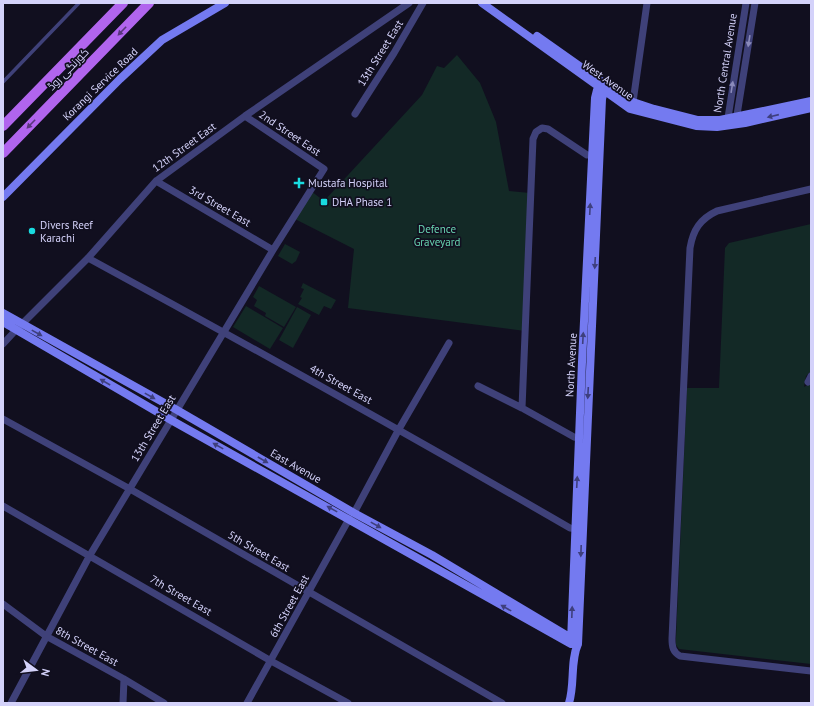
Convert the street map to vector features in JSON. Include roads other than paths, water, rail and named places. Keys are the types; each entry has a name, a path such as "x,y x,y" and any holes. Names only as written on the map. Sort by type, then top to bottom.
{"main road":[{"name":"کورنگی روڈ","path":"3,126 123,3"},
{"name":"کورنگی روڈ","path":"3,153 149,3"}],"street":[{"name":"Korangi Service Road","path":"3,197 120,79 162,40 225,3"},
{"name":"12th Street East","path":"3,344 88,258 156,181 245,116 409,3"},
{"name":"13th Street East","path":"355,114 394,53 423,3"},
{"name":"West Avenue","path":"482,3 603,86 633,102 697,120 732,121 811,108"},
{"name":"West Avenue","path":"491,3 603,86 630,109 696,126 717,127 732,121 811,101"},
{"path":"633,102 648,3"},
{"name":"North Central Avenue","path":"732,121 746,3"},
{"name":"North Central Avenue","path":"732,121 755,3"},
{"name":"North Avenue","path":"569,703 573,686 578,529 596,155 603,86"},
{"name":"2nd Street East","path":"245,116 324,169"},
{"path":"522,408 533,139 536,132 542,128 548,129 587,155 596,155"},
{"name":"13th Street East","path":"11,703 90,556 273,250 324,169"},
{"name":"3rd Street East","path":"156,181 273,250"},
{"path":"811,189 717,211 708,215 701,221 692,237 690,248 672,647 675,653 680,656 811,671"},
{"name":"4th Street East","path":"88,258 399,429 570,528 578,529"},
{"name":"East Avenue","path":"3,313 177,410 352,516 574,643"},
{"name":"East Avenue","path":"3,322 15,331 171,420 352,516"},
{"name":"6th Street East","path":"247,703 399,429 449,343"},
{"path":"478,386 522,408 574,438 582,439"},
{"name":"5th Street East","path":"3,420 130,489 502,703"},
{"name":"7th Street East","path":"3,506 271,661 348,703"},
{"name":"8th Street East","path":"3,604 46,636 164,703"},
{"path":"123,703 124,679"}],"lane":[{"path":"3,82 79,3"}],"place":[{"name":"Mustafa Hospital","path":"299,183"},
{"name":"DHA Phase 1","path":"324,202"},
{"name":"Divers Reef Karachi","path":"32,231"}],"park label":[{"name":"Defence Graveyard","path":"437,235"}]}
